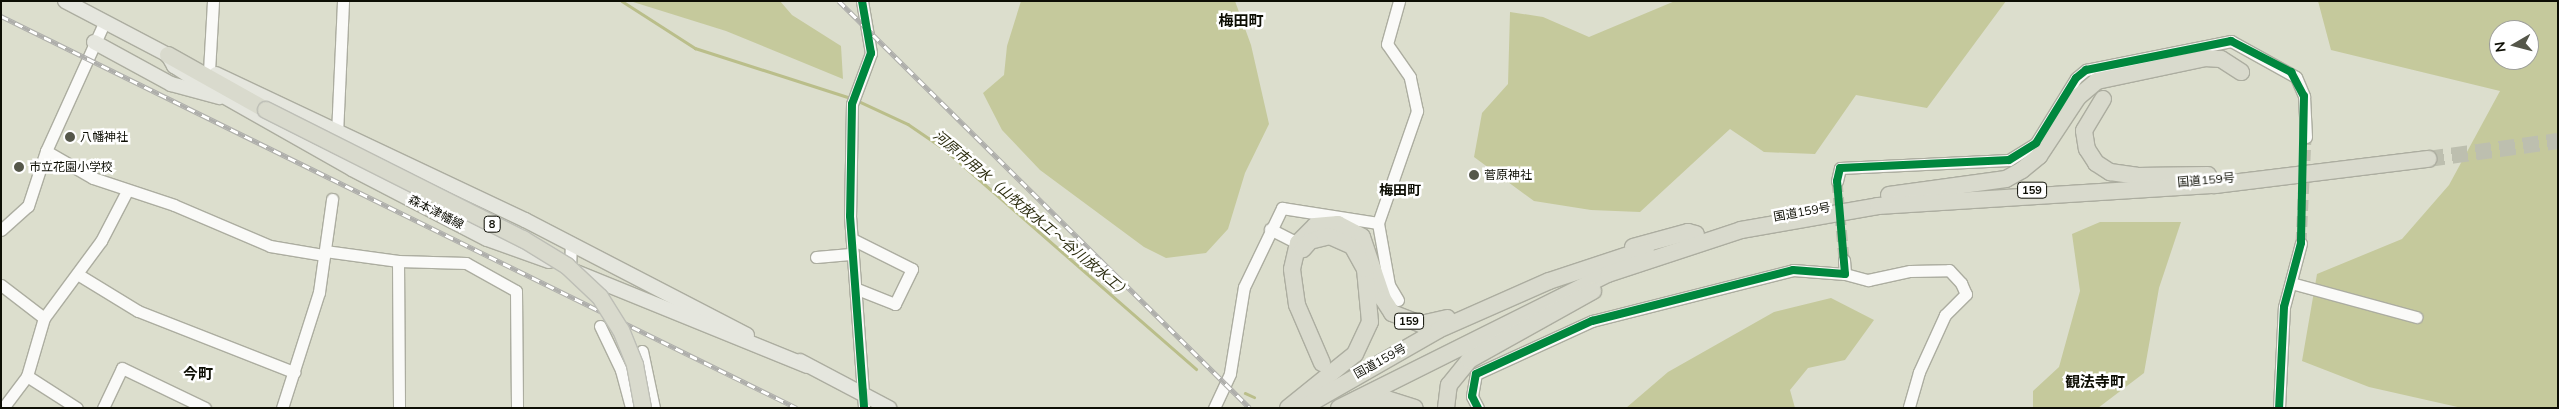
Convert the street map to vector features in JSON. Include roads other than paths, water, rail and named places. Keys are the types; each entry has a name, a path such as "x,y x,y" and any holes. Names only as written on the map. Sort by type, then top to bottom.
{"highway":[{"name":"8","path":"168,56 266,110 522,239 567,266 600,297 621,330 635,365 643,408"},
{"path":"1848,204 1855,199 2006,179 2039,156 2078,96 2097,81 2205,58 2221,59 2241,72"},
{"path":"2103,99 2084,131 2087,150 2110,172 2208,176 2318,166 2335,169"},
{"name":"国道159号","path":"1339,408 1608,274 1699,241 1779,222 1878,206 2206,186 2428,159"},
{"name":"国道159号","path":"1302,408 1438,330 1549,281 1696,234 1848,204 2371,167"},
{"name":"159","path":"1446,408 1456,371 1483,349 1629,272 1779,222"},
{"name":"159","path":"1301,244 1315,226 1338,224 1355,232 1368,247 1383,299 1392,313 1421,324 1468,310 1597,258 1688,232 1696,234"},
{"path":"1288,408 1355,354 1370,322 1365,269 1352,246 1330,236 1301,244 1299,266 1300,300 1325,362"},
{"path":"1357,408 1387,399 1415,408"}],"main road":[{"name":"森本津幡線","path":"64,1 86,6 105,21 168,56 174,66 229,100 487,239 570,270 807,366"},
{"path":"94,42 171,84 229,100"},
{"name":"森本津幡線","path":"168,56 179,55 337,134 443,180 807,366 864,401 889,408"}],"street":[{"path":"209,71 213,1"},
{"path":"337,134 343,1"},
{"path":"862,1 871,53 854,99 852,239 864,401"},
{"path":"1398,300 1388,284 1378,223 1417,111 1410,77 1387,44 1399,1"},
{"path":"1,230 28,206 46,151 105,21"},
{"path":"1837,181 1840,168 2009,160 2036,143 2076,78 2086,70 2231,41 2296,77 2304,96 2306,137"},
{"path":"46,151 127,191 174,205 270,246 398,261 466,263 516,291 517,408"},
{"path":"440,215 443,180"},
{"path":"3,408 27,376 44,318 79,275 127,191"},
{"path":"282,408 319,292 332,199"},
{"path":"1214,408 1230,373 1244,287 1270,229 1282,208 1294,206 1378,223"},
{"path":"1270,229 1301,244"},
{"path":"852,239 912,269 896,304 856,288"},
{"path":"2279,408 2284,307 2301,243"},
{"path":"570,270 571,247"},
{"path":"816,257 853,254"},
{"path":"1844,260 1845,274"},
{"path":"398,261 398,408"},
{"path":"1478,408 1472,396 1476,374 1592,321 1793,270 1845,274 1868,280 1910,271 1948,270 1962,283 1966,294 1945,315 1919,372 1909,408"},
{"path":"79,275 138,311 294,372"},
{"path":"2291,283 2416,317"},
{"path":"1,285 44,318"},
{"path":"600,326 621,370 631,408"},
{"path":"642,352 654,408"},
{"path":"621,370 646,365"},
{"path":"103,408 122,368 205,408"},
{"path":"27,376 78,408"}],"waterway":[{"name":"河原市用水（山牧放水工～谷川放水工）","path":"622,1 695,48 851,98"},
{"name":"河原市用水（山牧放水工～谷川放水工）","path":"856,100 908,124 943,148 1196,369"},
{"name":"河原市用水（山牧放水工～谷川放水工）","path":"1245,393 1254,397"}],"tunnel":[{"path":"2301,243 2306,137"},
{"path":"2428,159 2558,141"},
{"path":"1837,181 1844,260"}],"railway":[{"path":"839,1 1250,408"},
{"path":"1,16 797,408"}],"place":[{"name":"八幡神社","path":"70,137"},
{"name":"市立花園小学校","path":"19,167"},
{"name":"菅原神社","path":"1474,175"}],"district":[{"name":"梅田町","path":"1241,21"},
{"name":"梅田町","path":"1400,190"},
{"name":"今町","path":"198,374"},
{"name":"観法寺町","path":"2095,382"}]}
